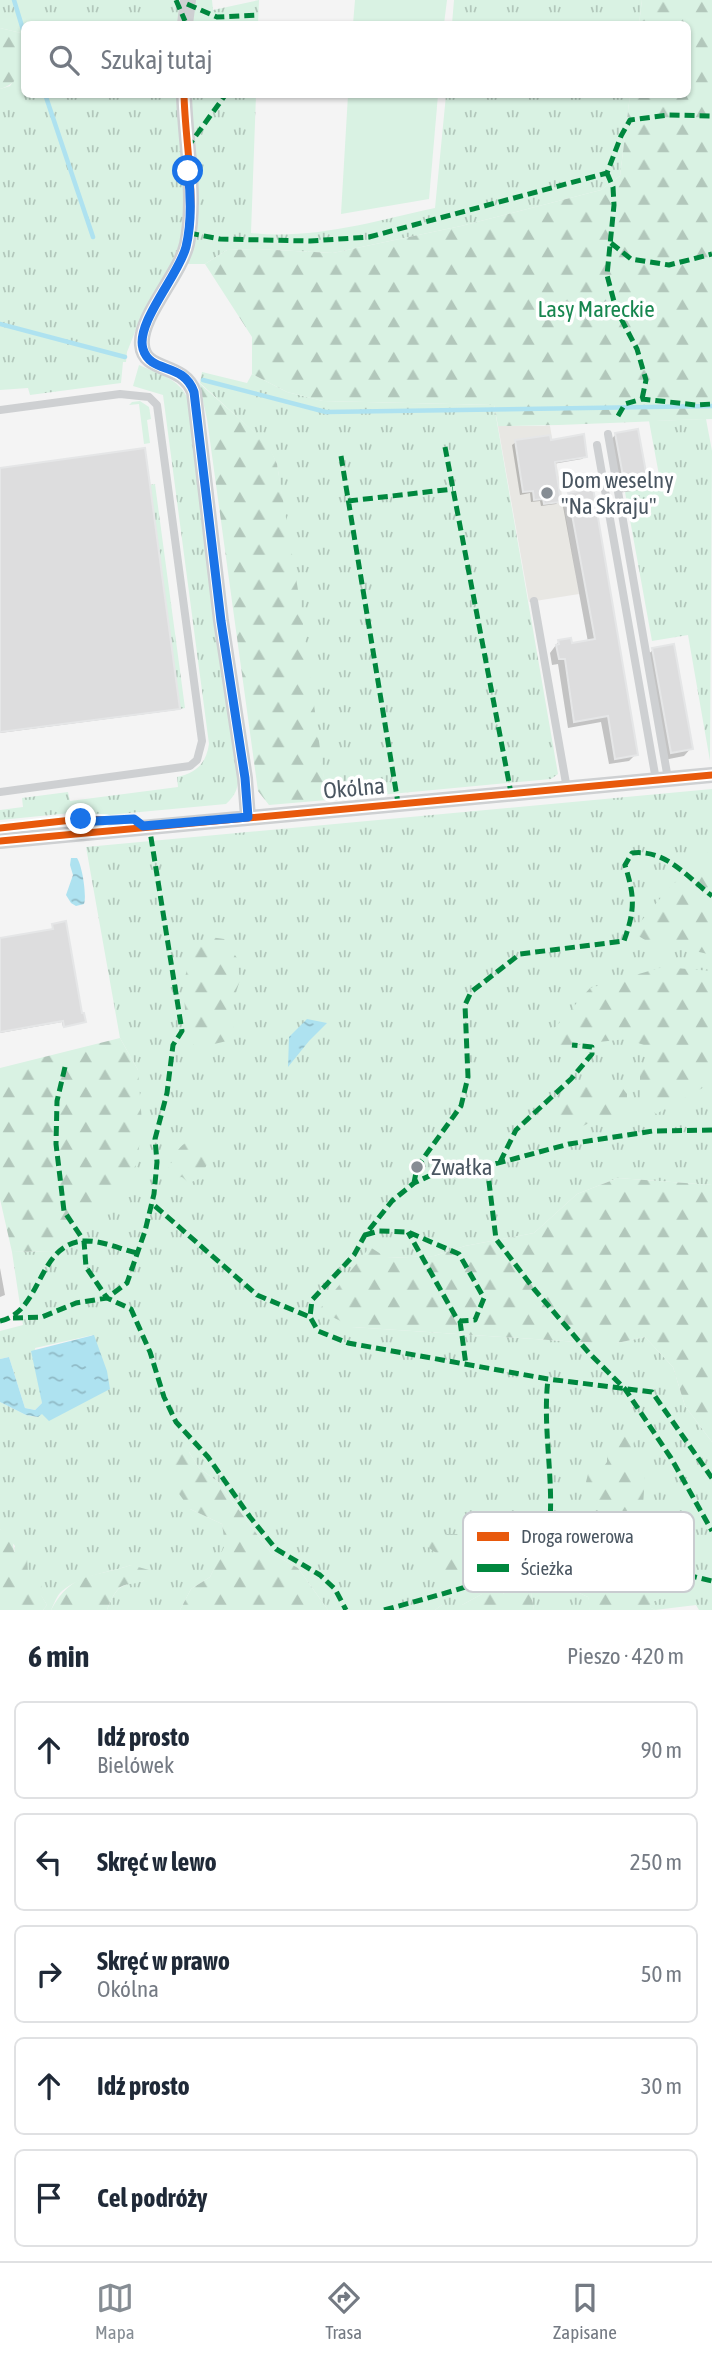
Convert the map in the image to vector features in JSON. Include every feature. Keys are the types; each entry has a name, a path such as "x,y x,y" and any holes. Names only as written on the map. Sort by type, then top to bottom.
{"street":[{"path":"185,21 188,0"},
{"path":"184,98 184,131 191,192 189,233 182,259 143,330 142,346 151,361 185,376 194,392 248,817"},
{"name":"Okólna","path":"0,841 712,775"}],"lane":[{"path":"0,410 120,394 149,397 157,405 202,741 197,760 190,766 0,792"},
{"path":"608,434 662,780"},
{"path":"597,445 662,780"},
{"path":"534,601 567,789"}],"shaded area":[{"path":"498,426 550,426 579,594 529,602"}],"green space":[{"path":"0,0 179,0 181,8 181,21 21,21 21,33 0,28"},
{"path":"192,0 212,0 213,10 259,0 258,21 189,21"},
{"path":"355,0 447,0 444,21 353,21"},
{"path":"454,0 642,0 639,21 452,21"},
{"name":"Lasy Mareckie","path":"642,0 712,0 712,419 498,426 494,405 323,401 287,392 252,374 252,337 205,264 227,250 333,253 461,226 601,190 620,176 630,98 691,98 691,21 639,21"},
{"path":"0,28 21,33 21,72 15,80 0,89"},
{"path":"21,70 21,98 180,98 185,218 176,259 139,322 127,352 126,362 123,362 121,383 30,395 28,388 0,390 0,89 10,86"},
{"path":"188,98 256,98 251,233 297,234 344,228 435,208 446,98 630,98 620,176 601,190 461,226 333,253 227,250 205,264 184,264"},
{"path":"348,98 438,98 429,199 341,214"},
{"path":"139,365 180,386 188,399 239,774 237,787 226,804 108,815 81,812 0,820 0,810 23,807 22,798 68,792 70,801 178,787 177,777 199,767 208,751 163,395 133,386"},
{"path":"202,372 247,383 252,374 287,392 323,401 494,405 558,774 551,779 327,800 277,464 267,444 200,383"},
{"path":"199,383 268,444 277,464 300,602 327,800 269,805 258,791 207,419"},
{"path":"140,401 149,407 151,419 147,420 150,443 144,444 139,404 129,405"},
{"path":"706,419 712,451 710,761 688,635 652,641 625,492 661,486 649,421"},
{"path":"155,484 185,708 180,709 150,485"},
{"path":"712,789 712,1185 618,1178 577,1194 534,1233 465,1246 434,1256 387,1258 352,1327 594,1343 617,1343 645,1337 673,1367 685,1406 712,1442 712,1610 699,1610 696,1605 655,1610 649,1603 664,1597 661,1592 694,1592 694,1512 463,1512 463,1592 506,1592 503,1594 482,1594 462,1605 442,1605 435,1610 328,1610 298,1568 271,1553 218,1482 199,1468 189,1452 190,1509 222,1524 226,1545 210,1577 191,1589 180,1610 107,1610 120,1588 144,1581 131,1565 70,1585 60,1593 51,1610 43,1610 47,1605 14,1553 15,1546 0,1529 0,1402 26,1415 37,1417 93,1335 35,1348 42,1403 35,1410 25,1408 9,1357 0,1359 0,1331 23,1325 12,1252 52,1251 138,1070 120,1038 86,847"},
{"path":"712,849 712,955 650,943 632,932 669,888"},
{"path":"210,937 224,939 237,958 240,980 230,1011 234,1030 227,1041 197,1048 188,1040 184,984 191,960"},
{"path":"663,967 712,971 712,1078 706,1086 656,1114 640,1099 640,1074 655,1049 627,1039 560,1046 547,1044 552,1031 590,988"},
{"path":"120,1038 138,1070 142,1123 137,1164 91,1220 52,1251 12,1252 0,1199 0,1068"},
{"path":"617,1081 627,1094 627,1112 618,1120 589,1123 571,1132 560,1126 555,1113 583,1087"},
{"path":"197,1137 209,1147 210,1159 199,1179 189,1183 182,1177 174,1178 166,1184 163,1182 162,1177 178,1150"},
{"path":"618,1178 712,1185 712,1442 685,1406 673,1367 645,1337 617,1343 594,1343 352,1327 319,1310 370,1247 387,1258 434,1256 465,1246 534,1233 577,1194"},
{"path":"618,1432 628,1434 634,1441 631,1457 645,1476 643,1512 600,1512 586,1482 588,1474 599,1473 607,1462 609,1435"},
{"path":"182,1449 189,1452 199,1468 218,1482 271,1553 298,1568 328,1610 180,1610 191,1589 210,1577 225,1545 222,1524 190,1509 169,1480 176,1453"},
{"path":"0,1529 12,1537 14,1552 27,1558 28,1573 41,1584 41,1595 47,1605 43,1610 0,1610"},
{"path":"429,1534 463,1536 463,1580 449,1577 439,1564 439,1555 422,1543"},
{"path":"131,1565 149,1570 151,1577 121,1587 107,1610 51,1610 59,1597 76,1582 85,1577"},
{"path":"531,1592 577,1592 588,1597 591,1606 589,1610 534,1610"},
{"path":"531,1592 534,1610 435,1610 442,1605 462,1605 482,1594"},
{"path":"577,1592 662,1592 665,1597 650,1603 655,1610 589,1610 588,1597"}],"water":[{"path":"71,858 77,858 79,862 84,887 84,904 76,906 66,895 73,875"},
{"path":"307,1019 327,1023 288,1067 289,1037"},
{"path":"94,1335 107,1371 110,1389 49,1421 42,1414 38,1417 26,1415 0,1402 0,1359 9,1357 25,1408 35,1410 42,1403 31,1351"}],"building":[{"path":"638,429 648,483 625,487 615,433"},
{"path":"584,434 587,457 555,462 561,502 544,504 543,499 534,500 533,491 523,492 515,440 550,435 551,440"},
{"path":"145,448 180,709 0,732 0,468"},
{"path":"593,488 638,755 615,759 608,716 574,722 565,659 559,659 556,645 559,644 558,640 571,638 572,643 595,639 568,493"},
{"path":"674,644 693,749 671,753 652,648"},
{"path":"66,921 82,1013 86,1022 64,1027 63,1021 0,1032 0,938 53,929 52,924"}],"waterway":[{"path":"14,0 21,23"},
{"path":"46,98 93,237"},
{"path":"0,324 125,357"},
{"path":"203,380 326,412 712,406"}],"marked path":[{"path":"176,0 185,21"},
{"path":"187,4 217,17 259,15"},
{"path":"187,148 223,98"},
{"path":"189,233 220,239 310,241 369,237 607,173 630,120 669,115 712,116"},
{"path":"607,173 613,187 614,205 607,275 616,309 637,349 646,380 642,399"},
{"path":"611,243 631,259 669,265 712,254"},
{"path":"618,416 625,404 642,399 696,405 712,404"},
{"path":"445,447 511,793"},
{"path":"341,456 398,803"},
{"path":"348,501 453,489"},
{"path":"13,1318 42,1317 76,1303 107,1298 127,1283 145,1231 154,1194 157,1162 155,1139 167,1093 173,1045 182,1031 149,825"},
{"path":"414,1183 417,1167 461,1106 468,1077 465,1005 471,992 520,954 624,941 632,903 625,865 632,853 655,855 666,860 712,896"},
{"path":"500,1162 516,1130 571,1079 592,1054 592,1047 572,1045"},
{"path":"65,1067 57,1101 56,1144 64,1211 84,1241 86,1267 107,1298 131,1309 176,1422 208,1457 276,1549 320,1575 335,1589 346,1610"},
{"path":"712,1130 653,1131 569,1144 487,1166 440,1171 414,1183 392,1201 365,1235 354,1255 312,1300 310,1317 318,1331 348,1343 548,1379 652,1392 712,1478"},
{"path":"487,1166 496,1239 534,1289 589,1353 625,1389 671,1458 712,1531"},
{"path":"155,1206 257,1295 310,1317"},
{"path":"365,1235 379,1231 408,1232 459,1254 484,1298 475,1320 457,1319 408,1232"},
{"path":"0,1321 14,1315 24,1305 48,1266 68,1245 90,1241 137,1253"},
{"path":"460,1321 466,1365"},
{"path":"548,1379 546,1401 550,1512"},
{"path":"694,1577 712,1581"},
{"path":"384,1610 463,1587"}],"cycle path":[{"path":"184,98 191,188 187,244 177,269 147,322 142,345 149,360 182,376 194,392 248,817"},
{"path":"0,841 712,775"},
{"path":"0,828 81,819 107,820"}],"place":[{"name":"Dom weselny \"Na Skraju\"","path":"547,493"},
{"name":"Zwałka","path":"417,1167"}],"route":[{"path":"81,819 134,819 143,826 248,817 194,392 185,376 151,361 144,354 142,346 143,330 175,273 186,246 191,206 188,171"}]}
